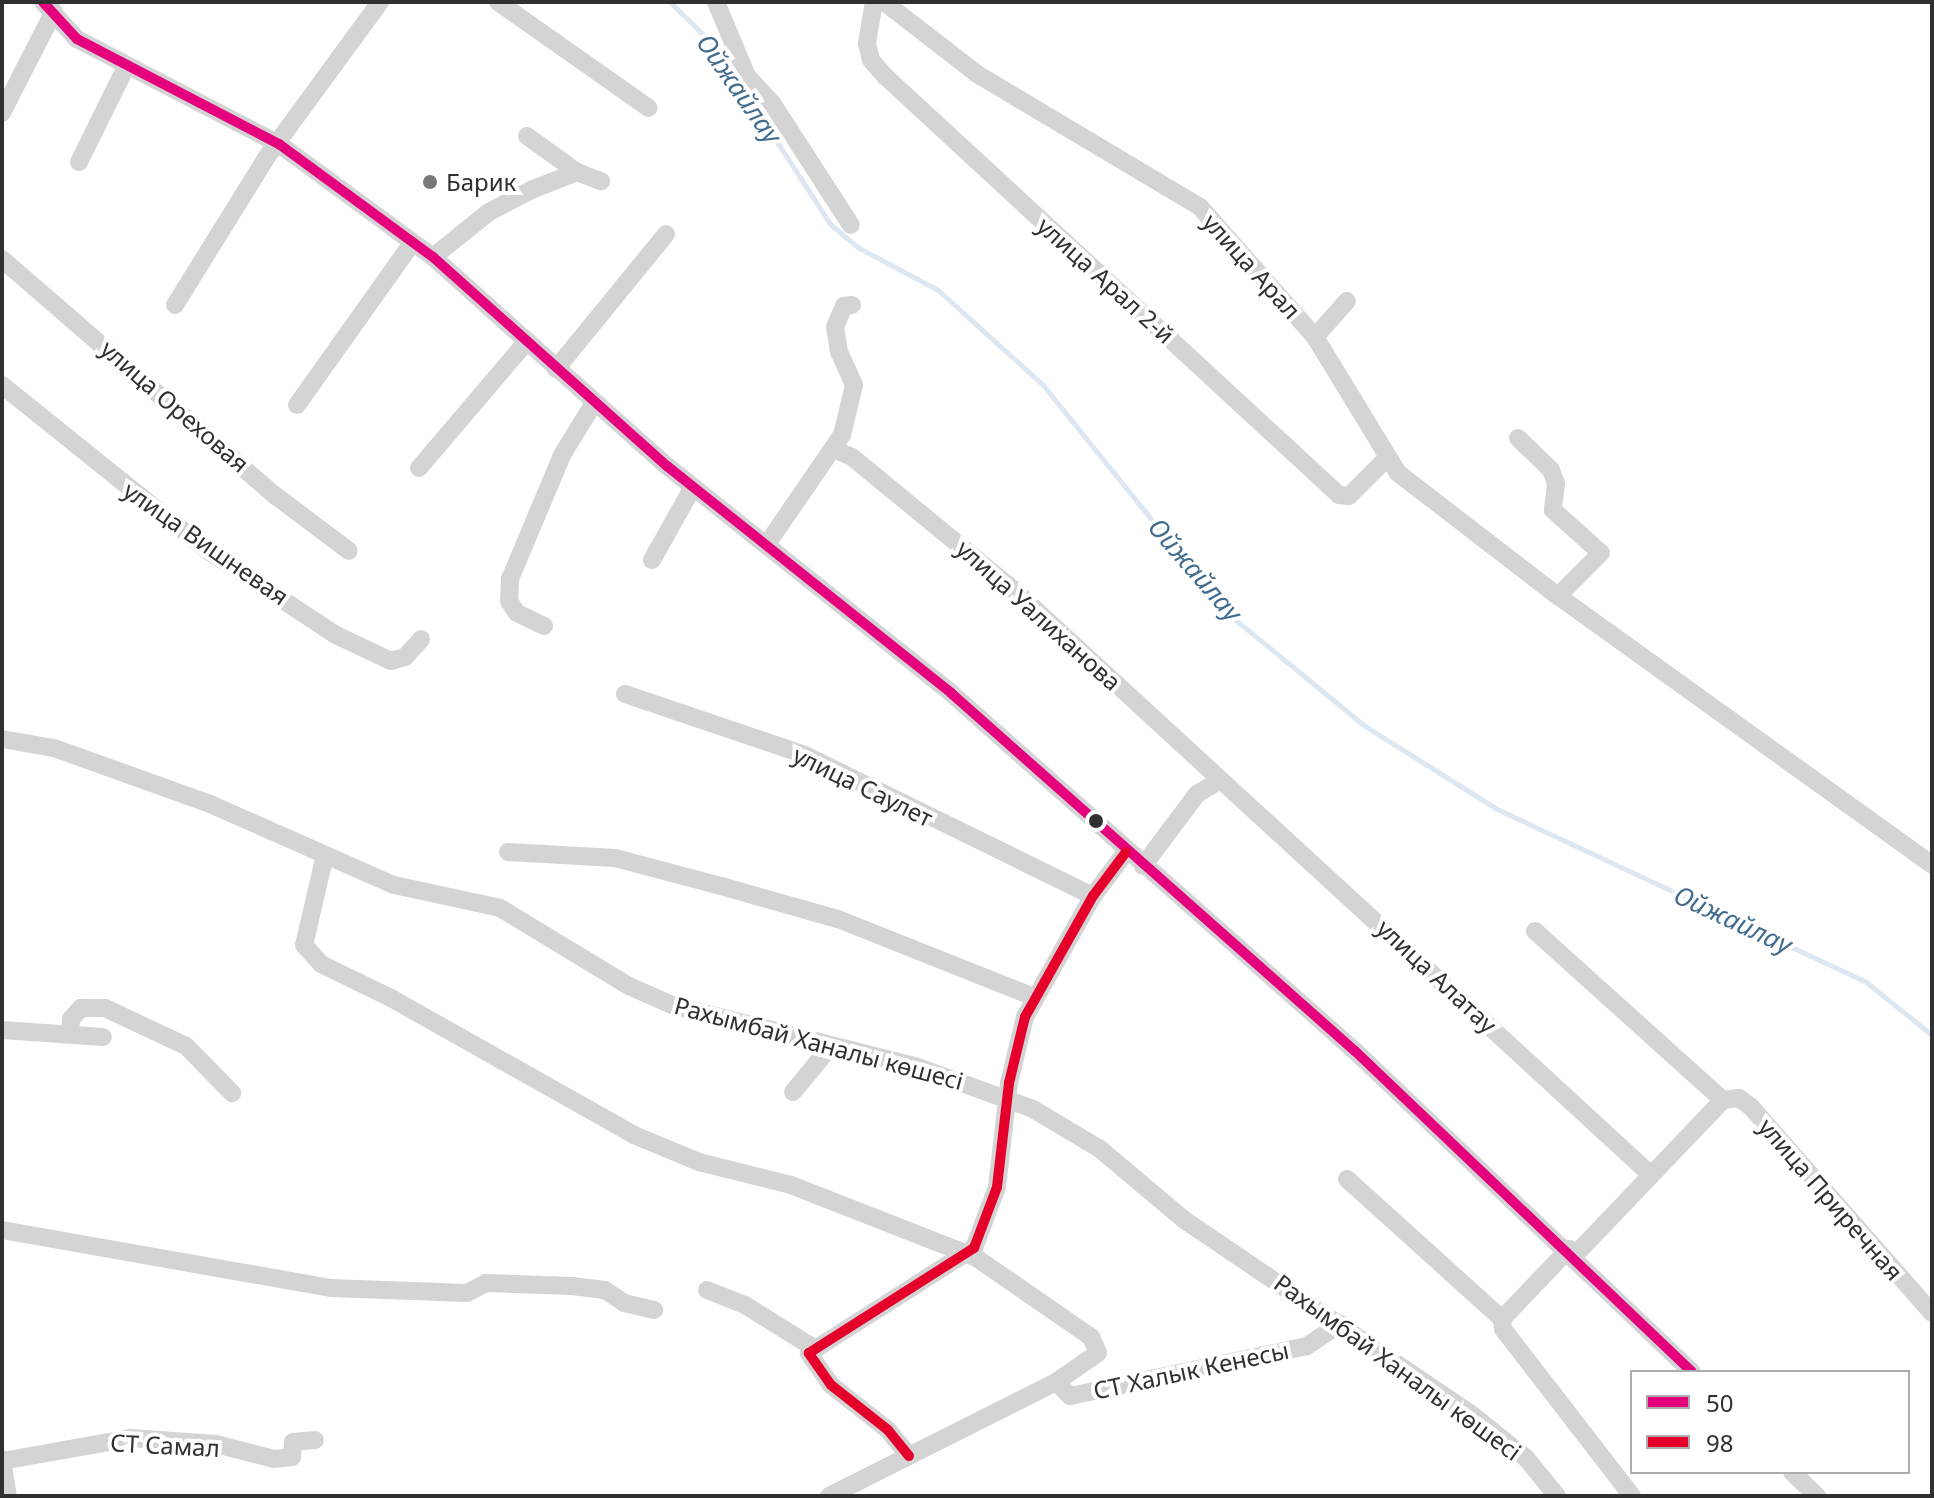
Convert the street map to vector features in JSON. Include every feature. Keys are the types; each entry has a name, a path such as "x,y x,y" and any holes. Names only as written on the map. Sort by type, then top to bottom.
{"street":[{"path":"175,305 279,144 380,2"},
{"path":"498,2 649,108"},
{"path":"716,2 747,76 772,103 851,225"},
{"name":"улица Арал 2-й","path":"874,2 867,43 871,60 886,77 1339,495 1349,496 1388,457"},
{"name":"улица Арал","path":"884,2 977,74 1200,207 1315,337 1398,473 1558,596 1932,865"},
{"path":"2,113 57,9 77,39 279,144 433,257 594,403 693,487 951,693 1126,852 1355,1051 1571,1252 1690,1370"},
{"path":"79,162 126,67"},
{"path":"527,136 577,172 601,181"},
{"path":"531,190 551,173 553,161 544,148"},
{"path":"433,257 489,212 531,190 577,172"},
{"path":"556,369 666,234"},
{"path":"297,405 412,243"},
{"name":"улица Ореховая","path":"2,259 276,496 349,551"},
{"path":"1315,337 1347,301"},
{"path":"767,544 825,455 844,453 854,385 839,352 835,327 844,306 852,305"},
{"path":"419,468 527,341"},
{"name":"улица Вишневая","path":"2,385 210,552 336,635 391,661 405,657 421,639"},
{"path":"544,626 517,613 509,601 510,579 562,455 594,403"},
{"path":"1518,438 1551,470 1556,484 1553,510 1601,553 1558,596"},
{"name":"улица Уалиханова","path":"844,453 1014,590 1207,764 1219,781"},
{"path":"652,560 693,487"},
{"name":"улица Саулет","path":"625,694 805,755 1093,896"},
{"name":"Рахымбай Ханалы көшесі","path":"2,739 54,748 225,810 394,885 500,908 629,986 672,1005 915,1066 1008,1097 1100,1149 1183,1219 1477,1418 1526,1458 1557,1496"},
{"path":"1143,866 1197,794 1219,781"},
{"name":"улица Алатау","path":"1219,781 1651,1175"},
{"path":"508,852 615,858 733,889 838,919 1034,997"},
{"path":"909,1456 880,1423 831,1385 811,1360 814,1348 974,1248 997,1187 1008,1097 1034,997 1073,938 1093,896 1126,852"},
{"path":"325,855 304,945 321,964 391,998 634,1135 699,1162 791,1185 965,1253 1091,1337 1098,1353 1056,1382"},
{"path":"1502,1319 1651,1175 1723,1100 1535,931"},
{"path":"70,1034 71,1019 81,1008 105,1008 186,1046 232,1093"},
{"path":"2,1030 103,1037"},
{"path":"793,1092 831,1046"},
{"name":"улица Приречная","path":"1723,1100 1739,1098 1751,1107 1932,1313"},
{"path":"1347,1179 1502,1319 1503,1329 1632,1496"},
{"path":"2,1230 331,1288 467,1293 486,1283 572,1286 605,1290 624,1303 654,1310"},
{"path":"707,1290 745,1305 814,1348"},
{"name":"СТ Халык Кенесы","path":"829,1496 1056,1382 1070,1396 1307,1346 1340,1324"},
{"name":"СТ Самал","path":"2,1460 131,1438 216,1444 274,1459 292,1457 293,1442 315,1440"},
{"path":"2,1460 8,1496"},
{"path":"1794,1474 1817,1496"}],"waterway":[{"name":"Ойжайлау","path":"670,2 715,46 830,224 859,248 938,290 1043,385 1226,612 1365,726 1497,809 1866,982 1932,1035"}],"transit line":[{"name":"50","path":"43,2 77,39 279,144 433,257 667,466 951,693 1355,1051 1690,1370"},
{"name":"98","path":"909,1456 888,1430 831,1385 809,1353 974,1248 997,1187 1009,1083 1025,1017 1093,896 1126,852"}],"place":[{"name":"Барик","path":"430,182"}]}
